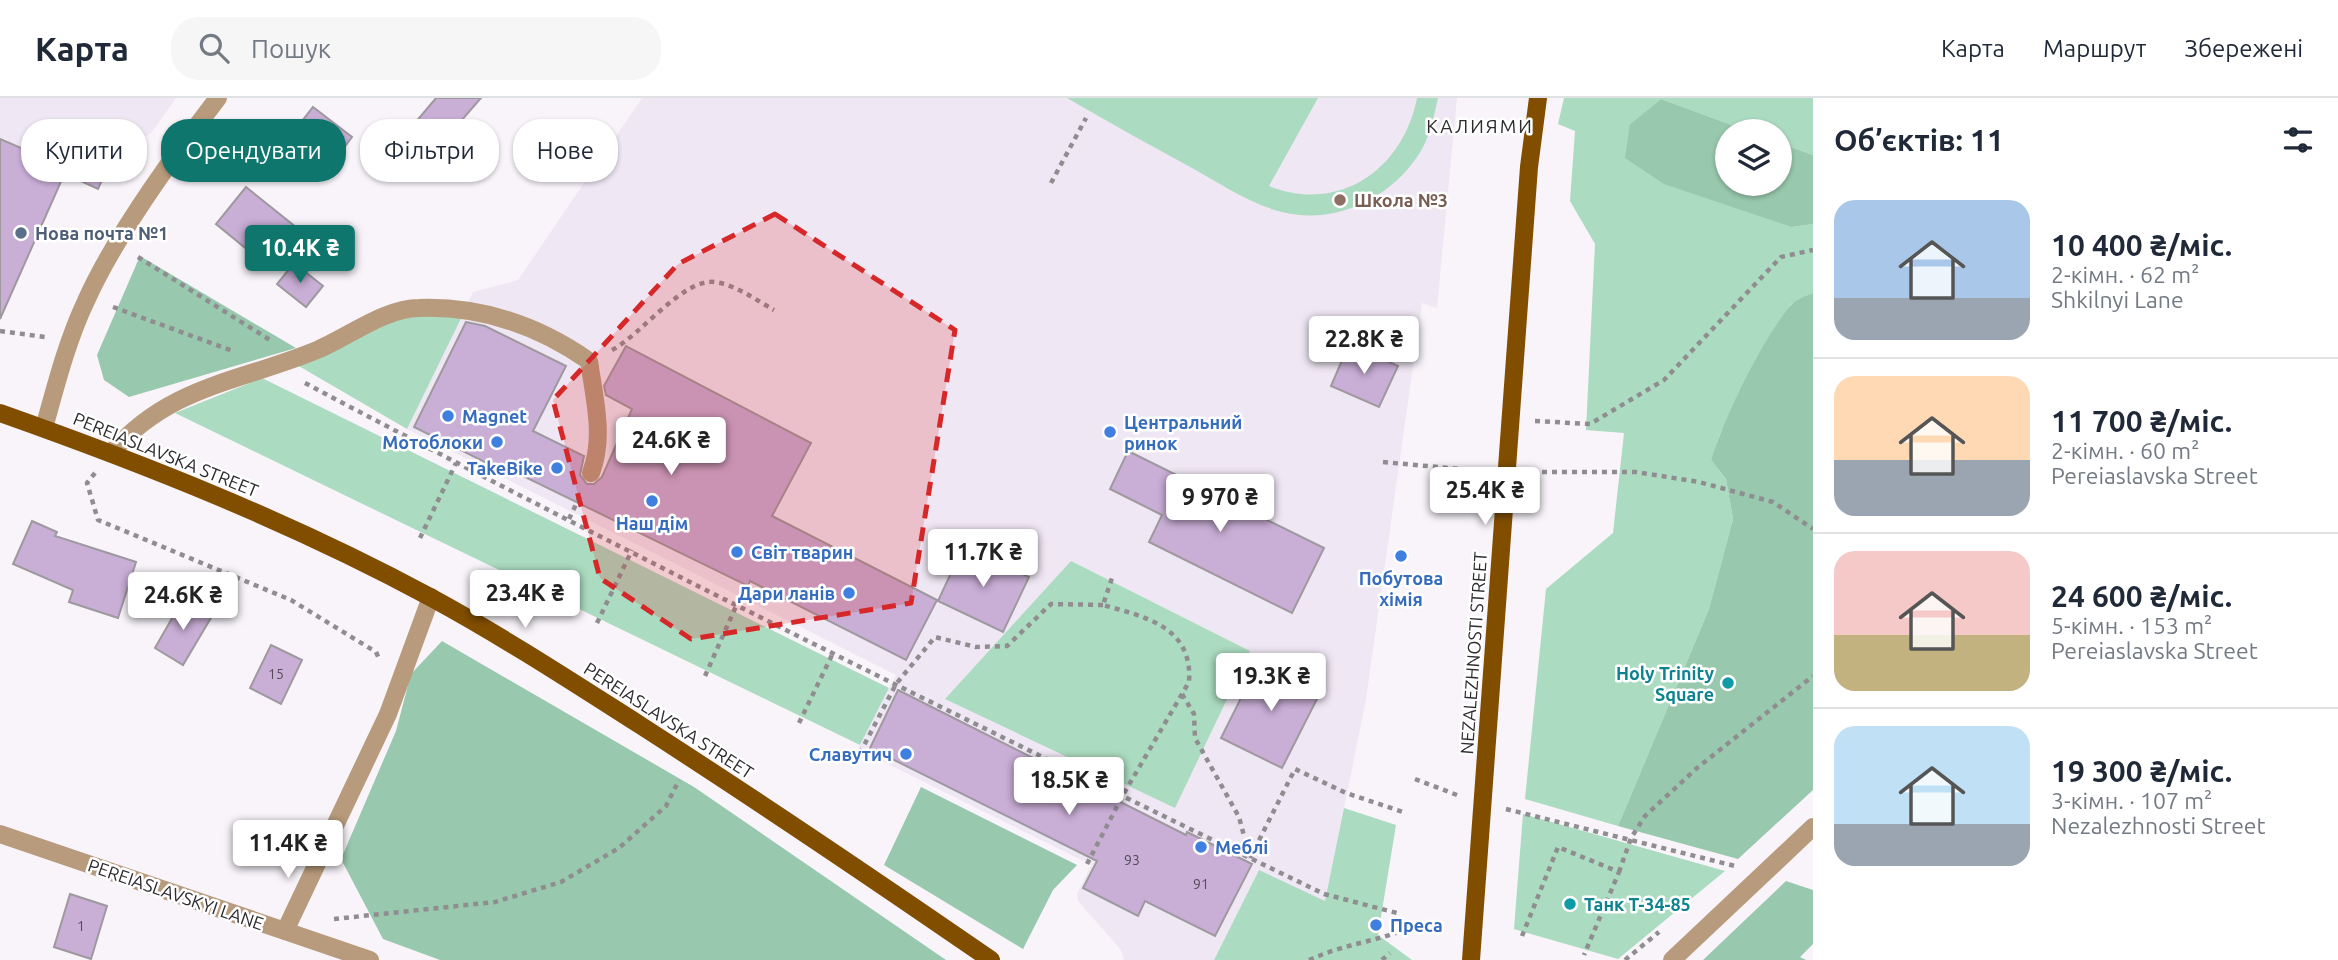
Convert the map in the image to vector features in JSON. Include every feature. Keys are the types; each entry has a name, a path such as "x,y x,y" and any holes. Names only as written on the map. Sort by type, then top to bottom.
{"main road":[{"name":"NEZALEZHNOSTI STREET","path":"1471,960 1513,420 1529,167 1538,98"},
{"name":"PEREIASLAVSKA STREET","path":"0,413 111,453 257,513 431,597 534,658 691,758 991,960"}],"street":[{"path":"44,428 70,340 87,298 118,244 218,98"},
{"path":"111,453 137,425 224,379 297,358 396,313 420,308 509,320 547,334 589,360 598,435 598,449 591,473"},
{"name":"PEREIASLAVSKYI LANE","path":"0,834 285,931 388,714 431,597"},
{"path":"1672,960 1813,827"},
{"path":"285,931 370,960"}],"path":[{"path":"1051,183 1086,118"},
{"path":"118,244 297,358"},
{"path":"1513,420 1590,424 1664,380 1781,257 1813,250"},
{"path":"589,360 629,339 680,295 699,284 724,284 774,310"},
{"path":"87,298 272,365 456,463 833,653 1324,894 1401,914"},
{"path":"0,331 70,340"},
{"path":"111,453 87,483 98,520 291,600 376,652 384,670"},
{"path":"1383,462 1508,472 1636,472 1699,482 1773,502 1813,529"},
{"path":"420,538 456,463"},
{"path":"597,623 632,550"},
{"path":"1103,605 1112,578"},
{"path":"705,676 737,604"},
{"path":"860,753 896,684 935,638 976,647 1007,646 1051,604 1103,605 1156,619 1185,649 1190,666 1189,682 1123,795 1087,864"},
{"path":"799,723 833,653"},
{"path":"1584,955 1632,838 1644,816 1698,768 1813,676"},
{"path":"1182,694 1194,714 1195,738 1239,817 1250,858"},
{"path":"285,931 346,916 495,902 561,882 618,848 666,806 691,758"},
{"path":"1250,858 1295,769 1346,793 1406,813"},
{"path":"1415,779 1482,804 1632,838 1738,867 1777,861"},
{"path":"1522,936 1558,847 1619,872"},
{"path":"1309,960 1355,941 1368,942 1396,933"},
{"path":"1381,960 1390,953"}],"highlighted area":[{"path":"775,214 955,330 911,603 691,639 600,578 553,400 678,264"}],"shaded area":[{"path":"0,98 176,98 147,135 147,119 21,119 21,182 61,182 11,294 0,289"},
{"path":"642,98 1457,98 1437,308 1422,303 1366,699 1325,902 1259,870 1214,960 1124,960 1121,950 1078,901 1077,894 1091,865 858,749 896,675 407,429 473,292 518,280 585,182 618,182 618,133","holes":["1071,562 1250,651 946,698"]}],"green space":[{"path":"1067,98 1318,98 1269,186 1295,193 1320,194 1343,189 1364,179 1383,164 1398,146 1410,123 1417,98 1438,98 1422,149 1396,181 1380,193 1343,211 1303,215 1282,212 1247,199"},
{"path":"1564,98 1813,98 1813,155 1792,147 1792,119 1715,119 1661,99 1630,124 1715,178 1715,196 1743,196 1792,227 1813,224 1813,293 1791,304 1753,367 1720,434 1711,460 1726,479 1733,519 1709,609 1618,826 1525,799 1546,589 1613,533 1624,433 1586,430 1595,244 1570,201 1575,131 1558,124"},
{"path":"1661,99 1715,119 1715,196 1792,196 1792,147 1813,155 1813,224 1792,227 1664,184 1625,158 1630,124"},
{"path":"140,256 296,348 129,397 104,380 97,355"},
{"path":"1813,293 1813,790 1738,859 1618,826 1709,609 1733,519 1726,479 1711,460 1717,442 1767,339 1792,304"},
{"path":"468,304 407,429 297,365 410,309"},
{"path":"262,378 889,688 860,745 175,413"},
{"path":"1071,561 1250,651 1175,808 945,699"},
{"path":"442,641 694,787 946,960 440,960 383,939 341,859 396,731 411,674"},
{"path":"921,787 1077,865 1053,890 1023,949 884,865"},
{"path":"1344,808 1396,825 1378,935 1412,960 1214,960 1259,870 1325,901"},
{"path":"1523,814 1725,871 1618,959 1514,929"},
{"path":"1786,881 1813,890 1813,944 1800,957 1806,960 1703,960"}],"building":[{"path":"436,98 481,98 463,119 418,119"},
{"path":"313,107 329,119 304,119"},
{"path":"346,132 352,137 346,145"},
{"path":"0,139 21,148 21,182 61,182 0,319"},
{"path":"83,182 101,182 98,189"},
{"path":"246,187 297,228 266,265 216,224"},
{"path":"294,263 323,286 306,307 277,284"},
{"path":"466,322 485,326 566,366 533,431 584,456 580,475 587,484 594,484 602,477 632,409 606,395 604,386 626,346 811,443 772,516 937,600 906,660 750,581 748,586 513,471 511,475 414,427"},
{"path":"1349,344 1398,366 1379,407 1331,386"},
{"path":"1128,451 1324,548 1292,613 1149,542 1162,515 1110,489"},
{"path":"32,521 57,532 55,536 136,562 118,618 69,602 73,590 13,564"},
{"path":"963,547 1029,577 1003,632 938,601"},
{"path":"183,599 212,616 183,665 155,648"},
{"path":"271,645 302,660 281,704 250,688"},
{"path":"1261,658 1322,689 1282,768 1221,738"},
{"path":"898,690 1186,835 1187,832 1252,864 1215,936 1145,901 1138,916 1083,888 1097,861 870,748"},
{"path":"70,894 107,906 91,959 54,947"}],"place":[{"name":"Школа №3","path":"1340,200"},
{"name":"Нова почта №1","path":"21,233"},
{"name":"Magnet","path":"448,416"},
{"name":"Центральний ринок","path":"1110,432"},
{"name":"Мотоблоки","path":"497,442"},
{"name":"TakeBike","path":"557,468"},
{"name":"Наш дім","path":"652,501"},
{"name":"Світ тварин","path":"737,552"},
{"name":"Побутова хімія","path":"1401,556"},
{"name":"Дари ланів","path":"849,593"},
{"name":"Holy Trinity Square","path":"1728,683"},
{"name":"Славутич","path":"906,754"},
{"name":"Меблі","path":"1201,847"},
{"name":"Танк Т-34-85","path":"1570,904"},
{"name":"Преса","path":"1376,925"}],"district":[{"name":"КАЛИЯМИ","path":"1480,126"}]}
